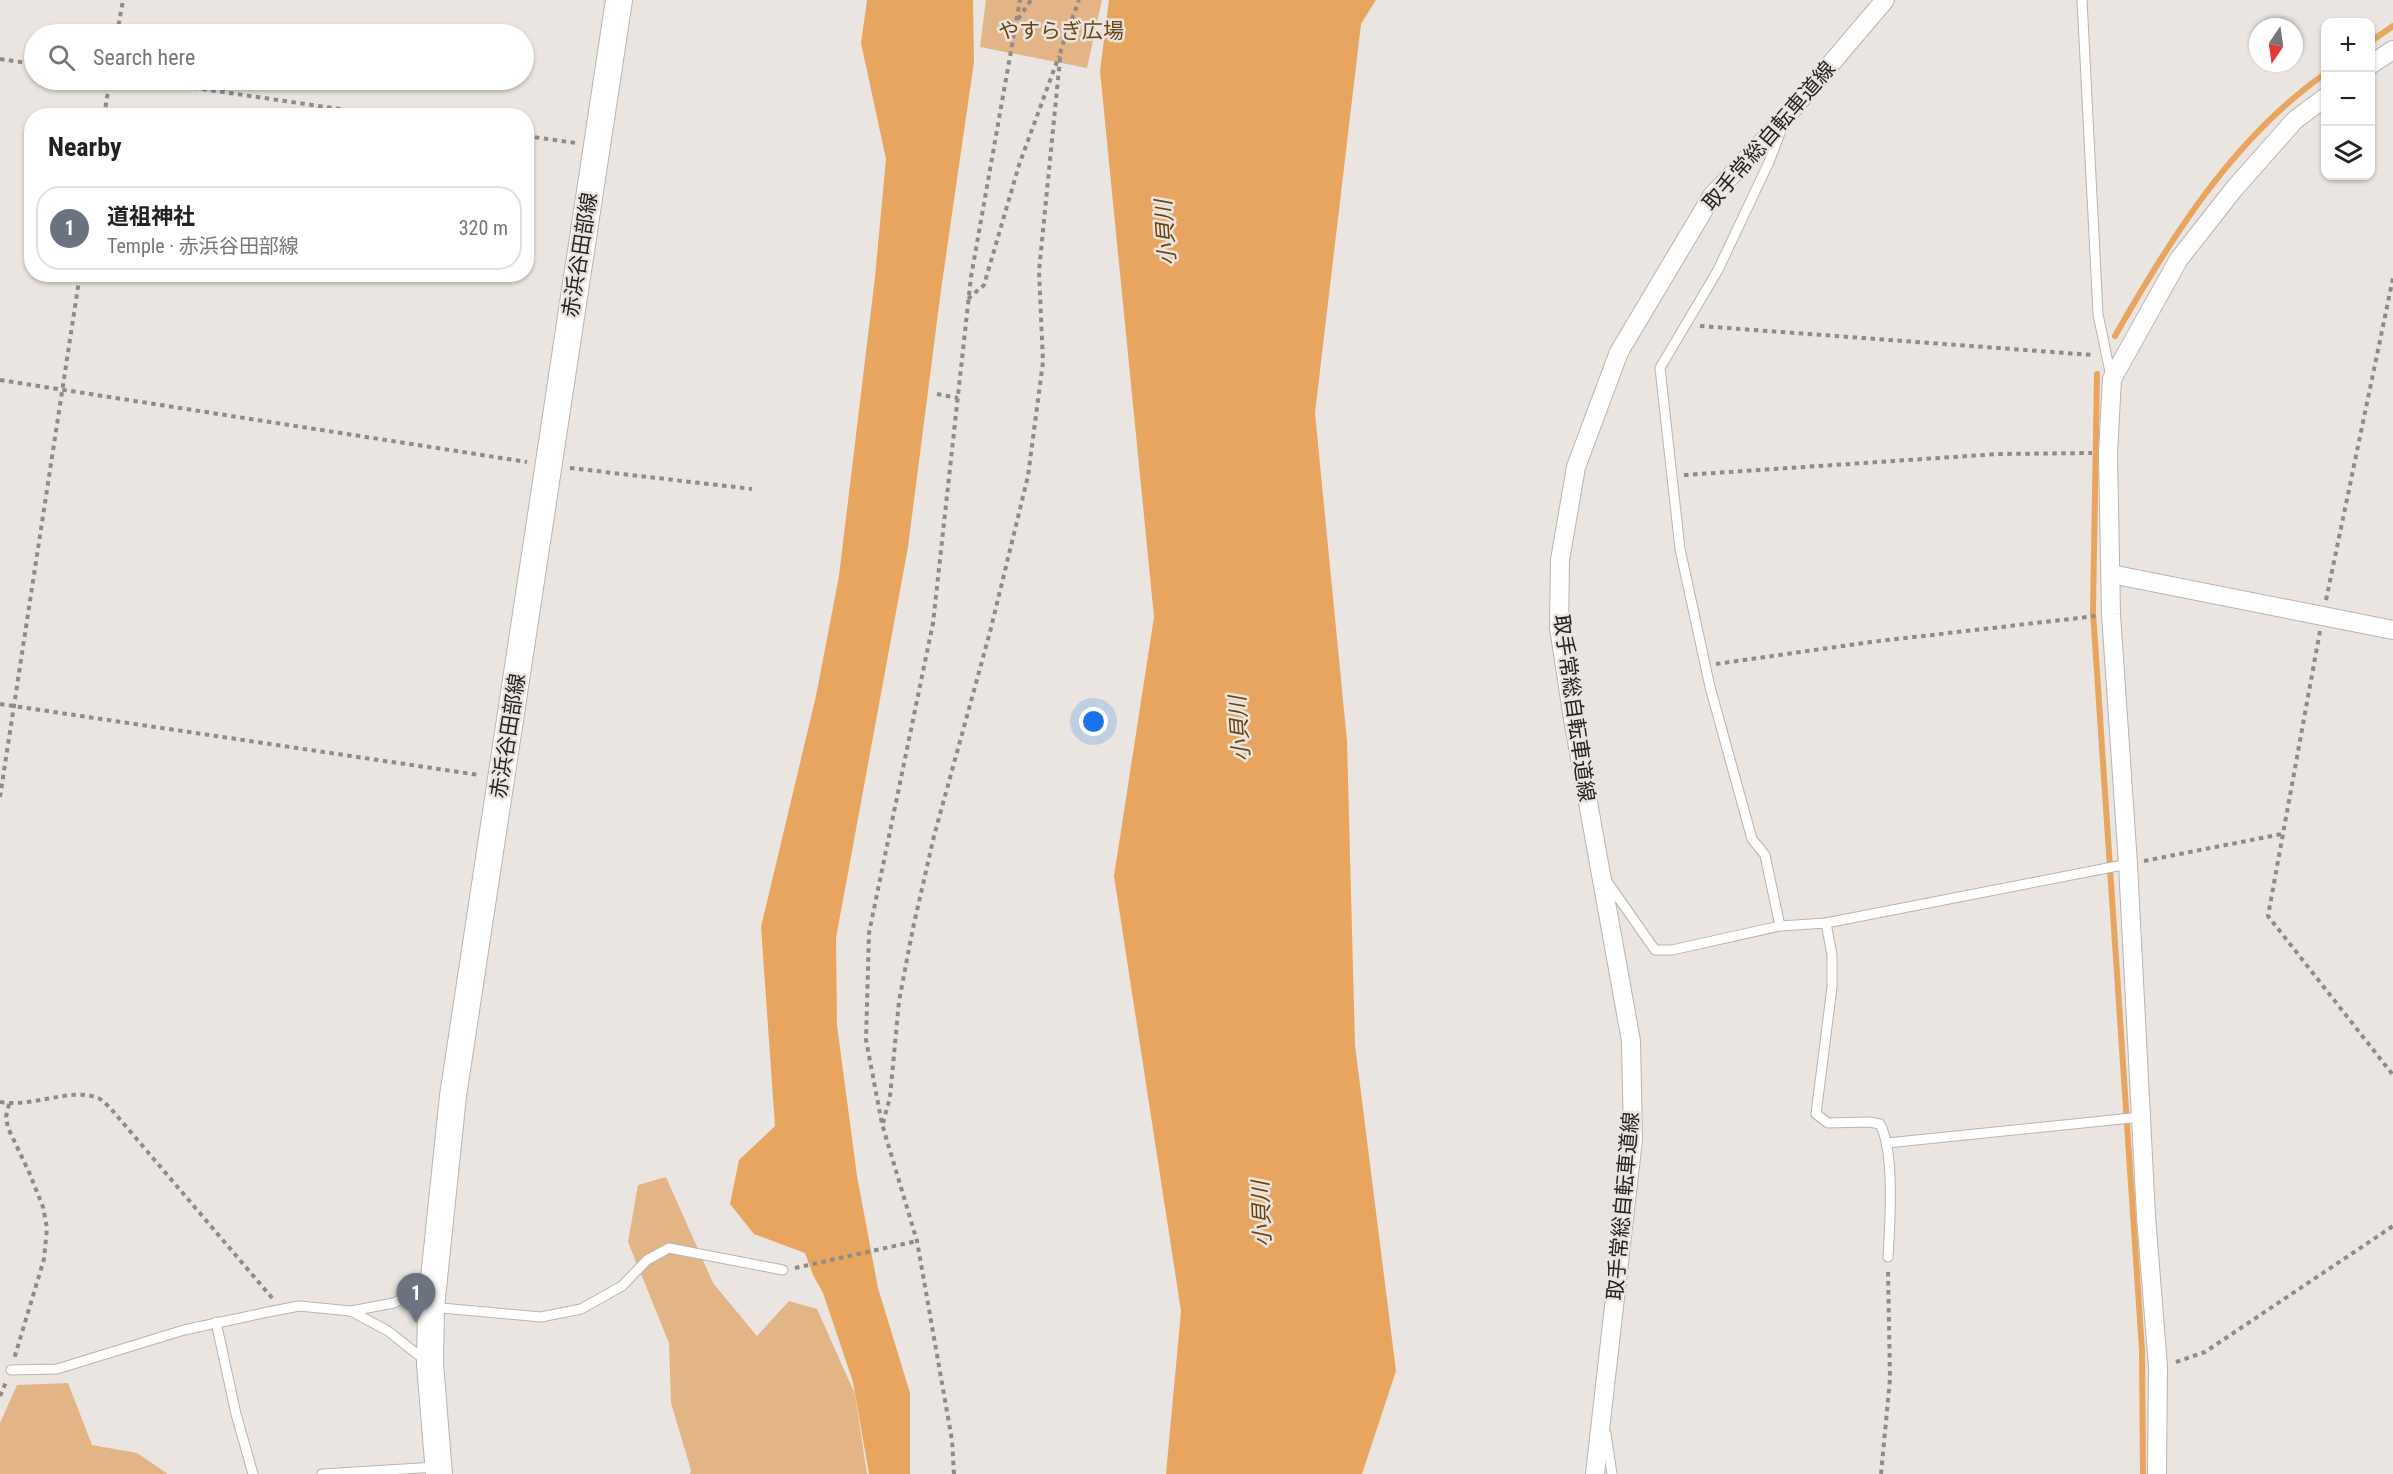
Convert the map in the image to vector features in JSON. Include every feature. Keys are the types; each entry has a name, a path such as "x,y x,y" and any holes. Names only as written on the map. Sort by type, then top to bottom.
{"main road":[{"name":"赤浜谷田部線","path":"438,1470 430,1364 431,1307 453,1096 619,0"}],"street":[{"name":"取手常総自転車道線","path":"1595,1474 1633,1139 1631,1041 1572,719 1559,628 1560,560 1576,467 1619,352 1712,196 1783,120 1886,0"},
{"path":"2375,62 2393,50"},
{"path":"2157,1474 2158,1367 2111,615 2108,453 2112,380 2142,322 2179,260 2234,189 2295,120 2321,100"},
{"path":"2111,574 2393,630"}],"lane":[{"path":"2082,0 2098,314 2112,380"},
{"path":"1780,926 1765,855 1752,839 1704,666 1680,549 1660,368 1718,270 1769,162 1783,126 1783,120"},
{"path":"1600,870 1655,950 1672,950 1780,926 1827,923 2128,864"},
{"path":"1827,923 1832,955 1832,987 1816,1114 1828,1123 1880,1124 1886,1135 1891,1207 1888,1257"},
{"path":"1887,1143 2141,1117"},
{"path":"431,1307 541,1317 581,1309 622,1286 646,1260 669,1248 783,1270"},
{"path":"11,1370 57,1369 183,1330 299,1306 351,1311 394,1303 433,1281"},
{"path":"351,1311 388,1331 430,1364"},
{"path":"216,1322 236,1414 253,1474"},
{"path":"1602,1408 1612,1474"},
{"path":"322,1474 438,1470"}],"path":[{"path":"119,24 123,0"},
{"path":"954,1474 952,1440 917,1241 882,1124 866,1040 869,933 933,623 968,300 1020,0"},
{"path":"1017,21 1031,0"},
{"path":"968,300 984,285 1019,165 1079,0"},
{"path":"882,1124 890,1097 899,1002 913,928 934,836 990,632 1028,476 1043,362 1039,271 1061,49"},
{"path":"0,59 24,63"},
{"path":"105,108 108,90"},
{"path":"209,90 333,108"},
{"path":"534,137 597,146"},
{"path":"2393,278 2323,616 2268,916 2393,1075"},
{"path":"0,797 79,282"},
{"path":"1684,325 2106,356"},
{"path":"0,380 549,465 752,489"},
{"path":"938,394 958,398"},
{"path":"1672,476 1998,454 2108,453"},
{"path":"1704,666 1871,642 2111,615"},
{"path":"0,704 501,779"},
{"path":"2128,864 2282,834"},
{"path":"0,1102 16,1105 77,1094 99,1098 112,1110 260,1286 276,1302 299,1306"},
{"path":"0,1396 11,1370 44,1259 47,1228 43,1207 33,1181 8,1128 6,1117 9,1104"},
{"path":"2158,1367 2205,1352 2393,1226"},
{"path":"803,1267 917,1241"},
{"path":"1881,1474 1890,1378 1888,1257"}],"green space":[{"name":"やすらぎ広場","path":"986,0 1102,0 1087,68 980,47"},
{"path":"666,1177 713,1283 757,1336 789,1301 817,1309 855,1394 867,1474 690,1474 691,1470 671,1403 669,1343 628,1242 638,1185"},
{"path":"68,1383 92,1445 137,1453 168,1474 0,1474 0,1423 17,1385"}],"water":[{"path":"867,0 973,0 974,62 941,290 908,547 836,938 837,1025 857,1176 878,1288 910,1393 910,1474 869,1474 853,1382 823,1293 805,1253 754,1234 730,1204 739,1160 775,1126 761,927 816,696 839,576 875,277 886,159 861,43"},
{"name":"小貝川","path":"1109,0 1376,0 1361,24 1315,413 1347,741 1355,1045 1396,1371 1362,1474 1166,1474 1181,1311 1114,876 1154,617 1100,71"}],"waterway":[{"path":"2375,39 2393,26"},
{"path":"2115,336 2158,263 2206,192 2262,128 2292,99 2321,77"},
{"path":"2097,374 2093,612 2142,1350 2143,1474"}],"place":[{"name":"道祖神社","path":"416,1323"}]}
